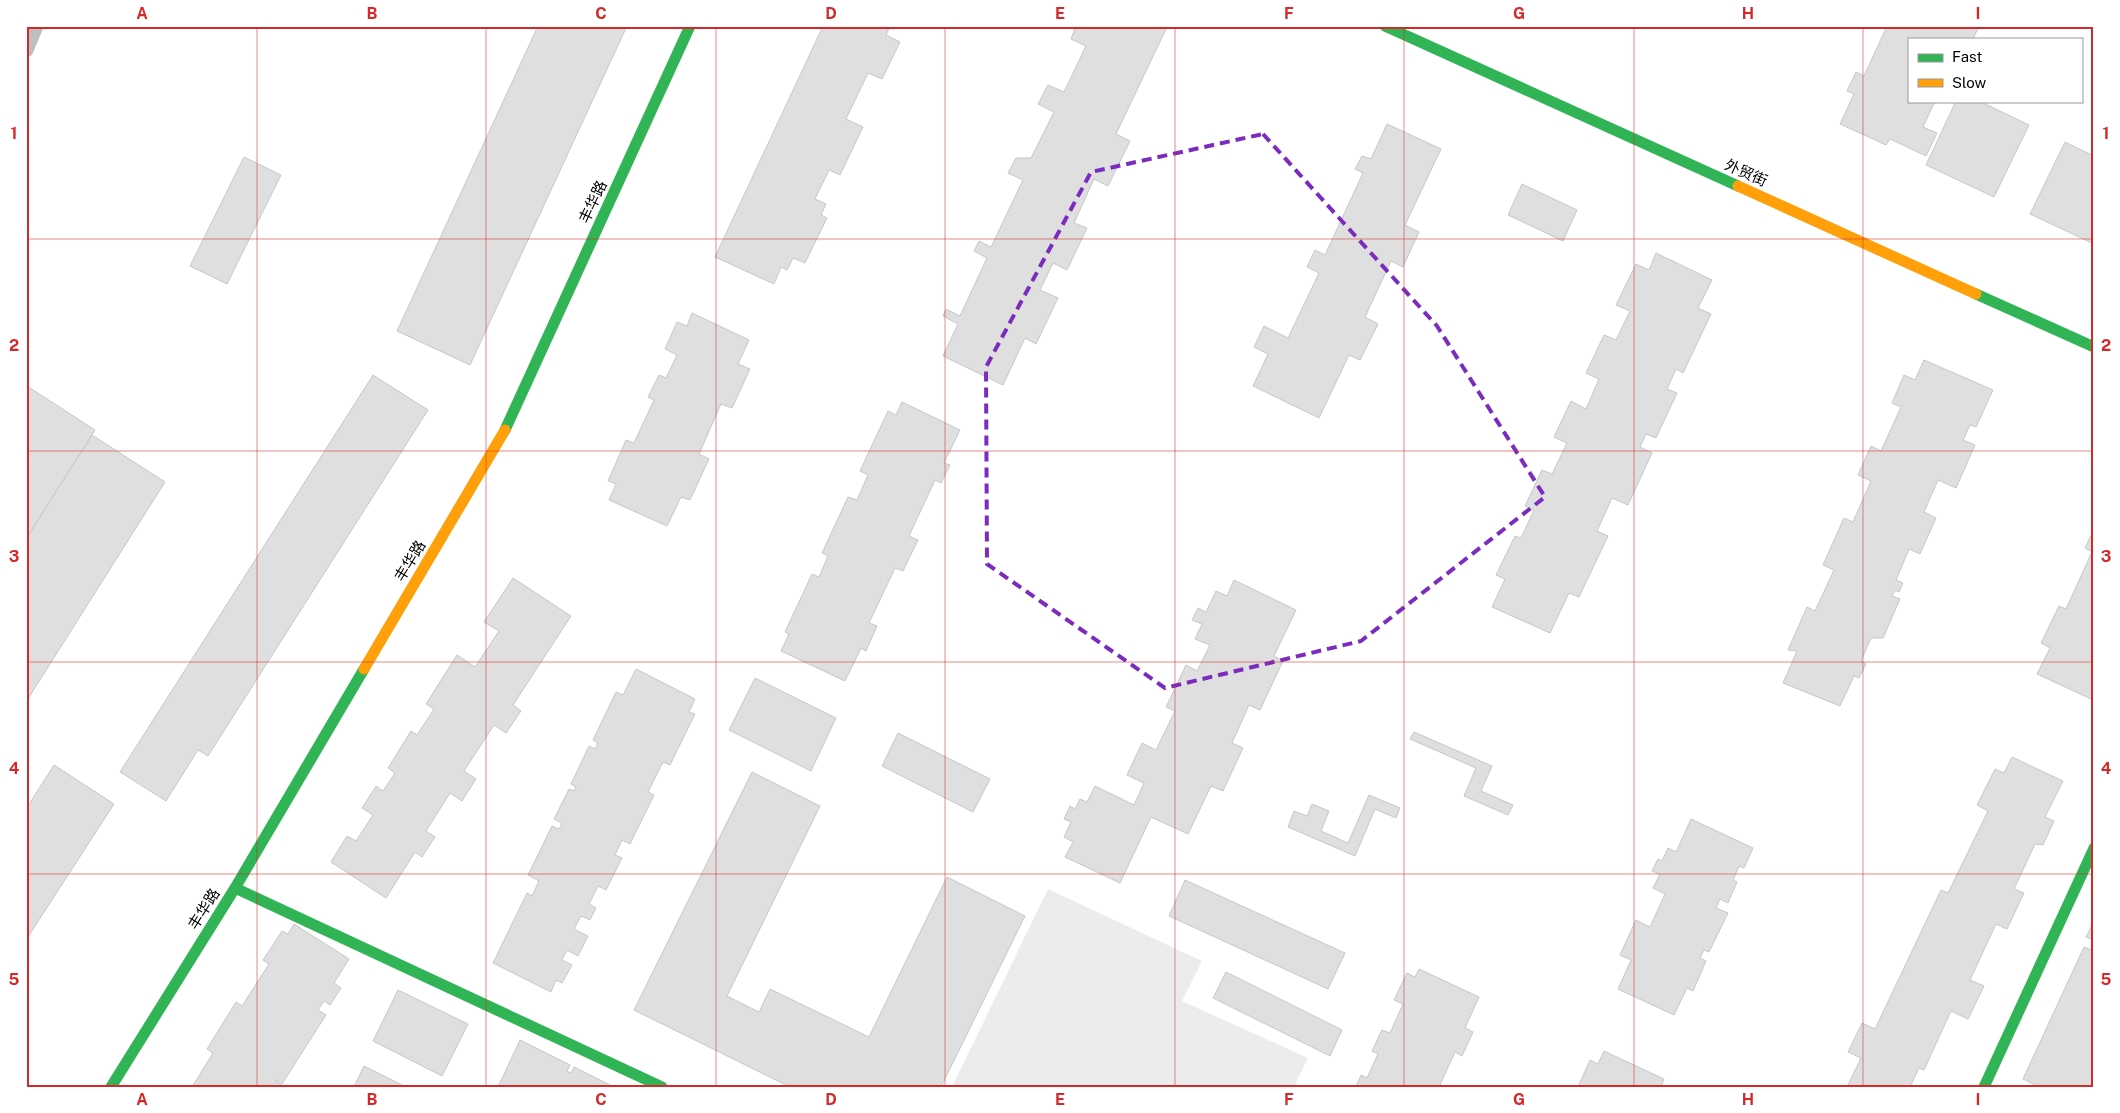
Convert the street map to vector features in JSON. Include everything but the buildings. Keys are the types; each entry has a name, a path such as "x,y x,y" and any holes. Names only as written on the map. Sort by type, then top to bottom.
{"street":[{"name":"丰华路","path":"111,1087 235,888 500,438 690,26"},
{"name":"外贸街","path":"1385,26 2094,347"},
{"path":"1984,1087 2094,848"},
{"path":"235,888 662,1087"}],"lane":[{"path":"26,50 36,26"}],"highlighted area":[{"path":"1263,134 1437,326 1545,497 1361,641 1165,688 987,564 986,367 1091,172"}],"shaded area":[{"path":"1048,889 1202,961 1182,1001 1308,1058 1294,1087 952,1087"}],"traffic: fast":[{"path":"505,430 690,26"},
{"path":"1385,26 1738,186"},
{"path":"1976,294 2094,347"},
{"path":"111,1087 235,888 364,669"},
{"path":"1984,1087 2094,848"},
{"path":"235,888 662,1087"}],"traffic: slow":[{"path":"1738,186 1976,294"},
{"path":"364,669 505,430"}]}
